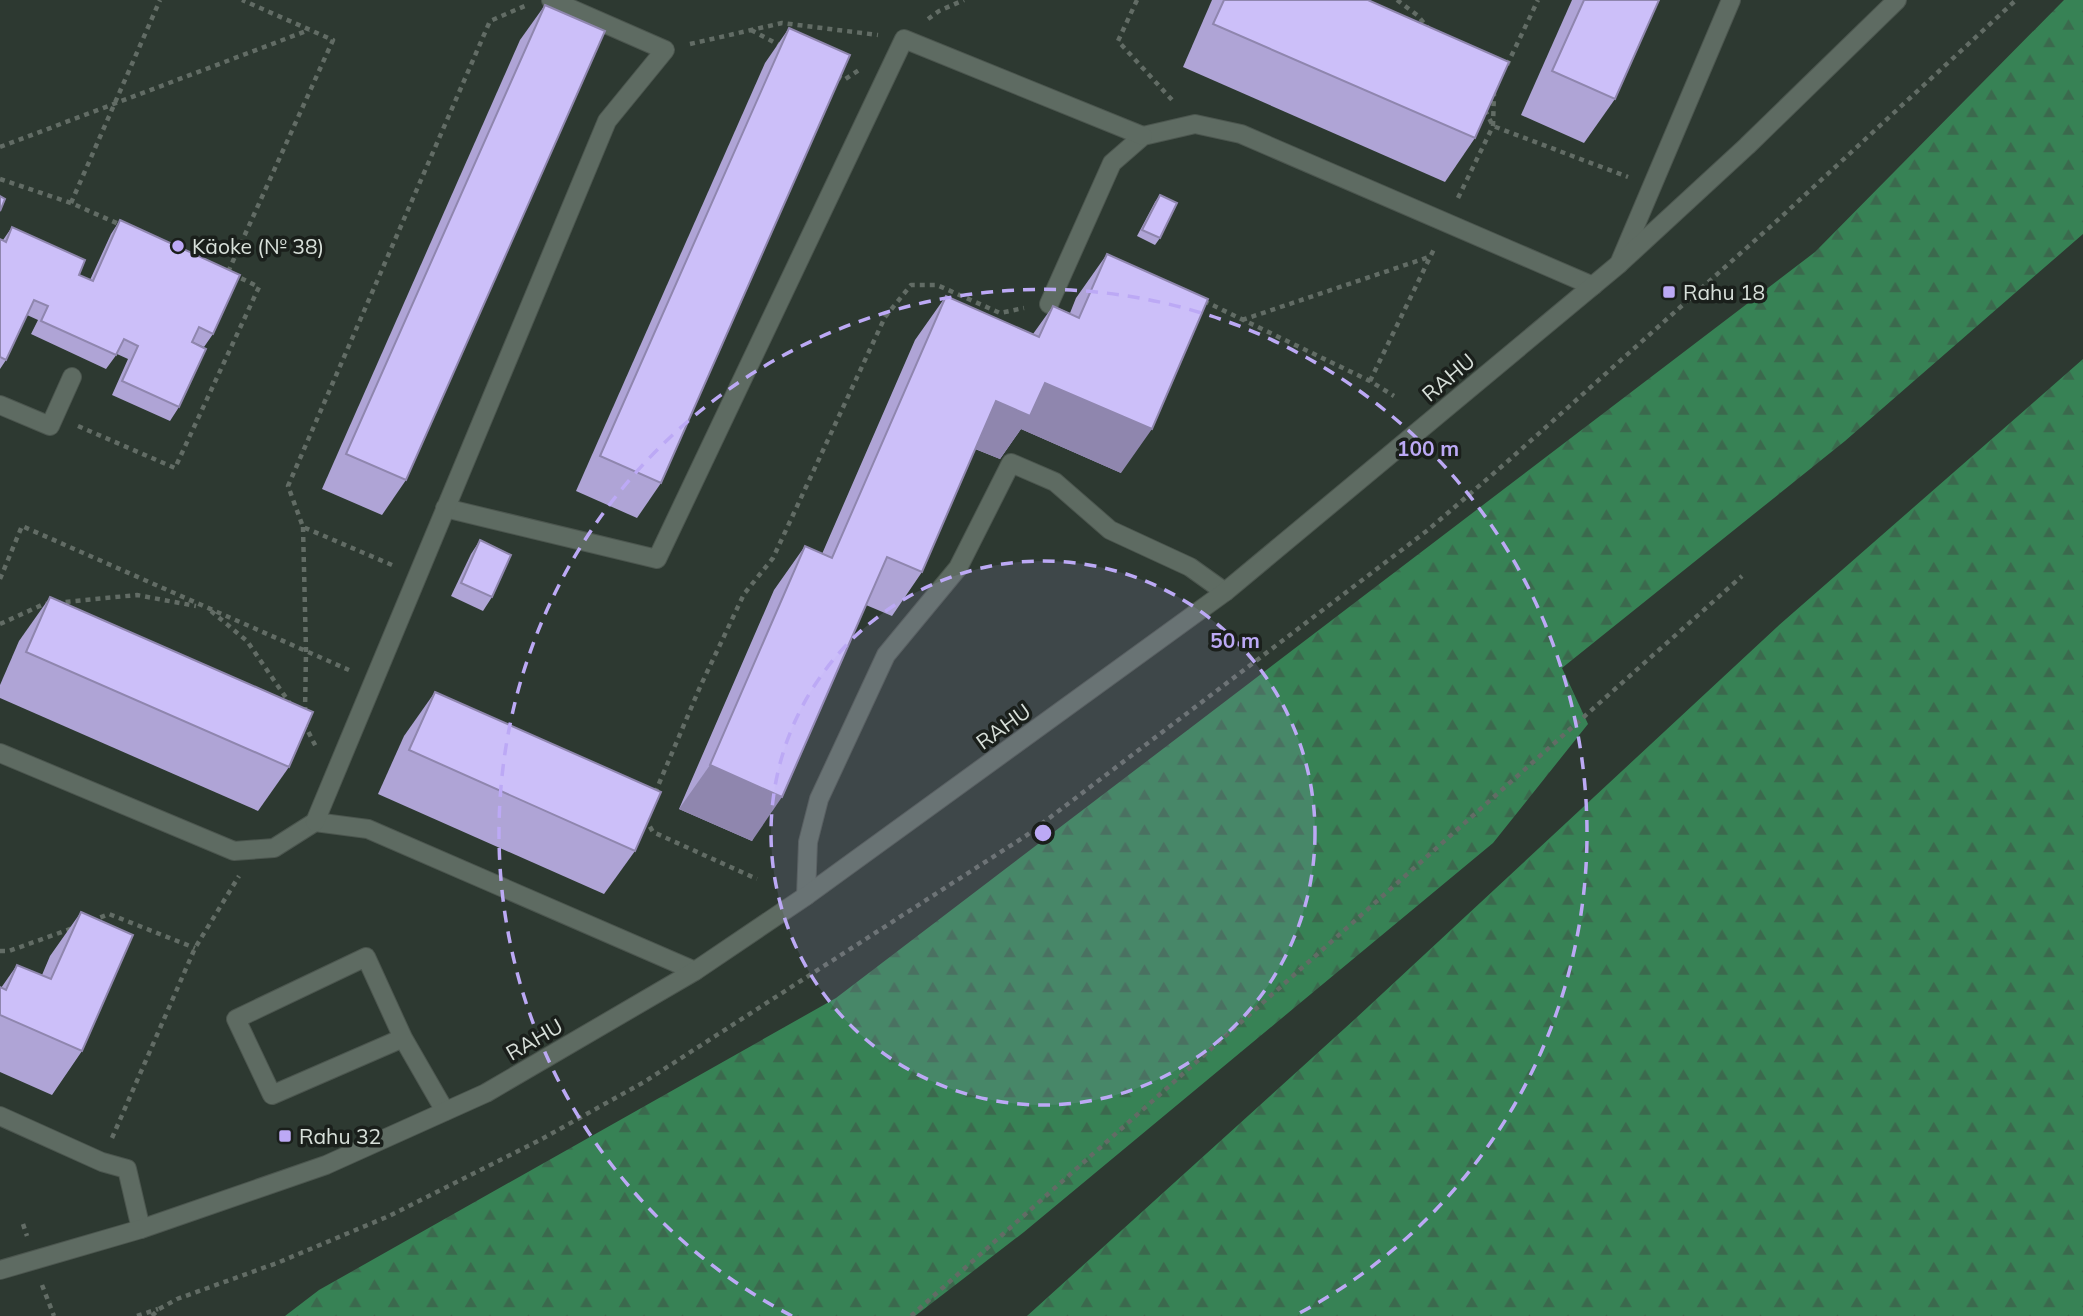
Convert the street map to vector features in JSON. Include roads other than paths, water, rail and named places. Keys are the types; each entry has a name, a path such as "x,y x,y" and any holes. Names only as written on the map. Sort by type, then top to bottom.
{"main road":[{"path":"0,753 234,851 274,848 315,822 607,121 665,50 551,0"},
{"path":"1619,264 1731,0"},
{"name":"RAHU","path":"0,1270 141,1229 326,1165 486,1093 695,971 806,897 1225,593 1619,264 1747,146 1897,0"},
{"path":"445,508 657,559 904,38 1143,136"},
{"path":"1049,304 1112,163 1143,136 1195,124 1241,134 1593,286"},
{"path":"0,405 50,426 72,377"},
{"path":"806,897 808,842 818,799 886,655 958,568 1011,463 1055,482 1110,530 1190,567 1225,593"},
{"path":"315,822 368,829 695,971"},
{"path":"403,1038 272,1095 236,1019 366,957 403,1038 445,1111"},
{"path":"0,1116 102,1162 127,1169 141,1229"}],"place":[{"name":"Käoke (№ 38)","path":"178,246"},
{"name":"Rahu 18","path":"1669,292"},
{"name":"Rahu 32","path":"285,1136"}]}
